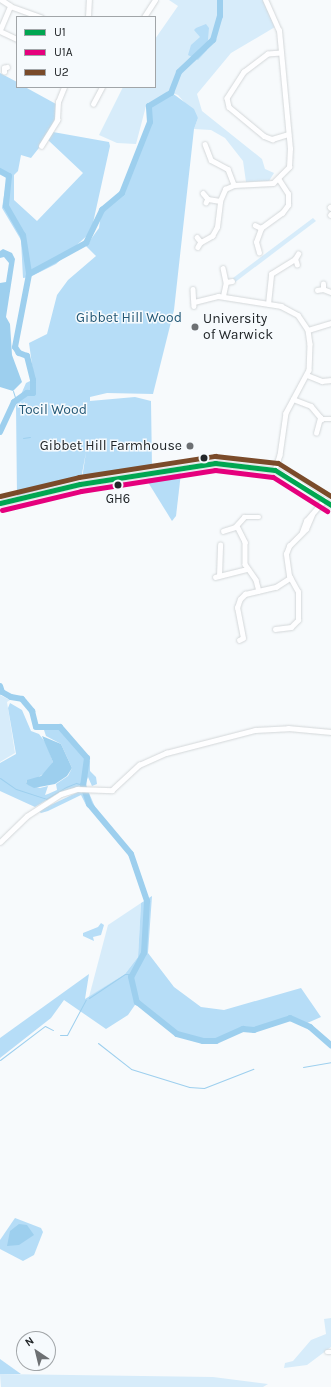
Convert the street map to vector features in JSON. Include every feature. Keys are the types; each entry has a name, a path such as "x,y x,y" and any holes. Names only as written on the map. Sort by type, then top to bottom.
{"street":[{"path":"1,0 10,6 38,16"},
{"path":"88,16 89,0"},
{"path":"145,16 154,0"},
{"path":"198,247 201,242 212,236 217,227 220,201 225,189 234,185 267,184 279,180 291,161 279,29 265,0"},
{"path":"10,6 0,30 16,38"},
{"path":"281,53 265,56 244,72 227,98 229,107 264,136 272,139 288,134"},
{"path":"41,146 55,128 64,88"},
{"path":"92,106 101,88"},
{"path":"212,146 206,146 211,160 231,173 234,185"},
{"path":"258,253 256,248 261,228 282,213 288,205 288,194 279,180"},
{"path":"203,193 207,201 220,201"},
{"path":"255,226 261,228"},
{"path":"197,238 201,242"},
{"path":"250,250 256,248"},
{"path":"268,304 271,274 295,259 298,254"},
{"path":"295,259 297,265"},
{"path":"223,268 226,282 224,296"},
{"path":"226,282 232,281"},
{"path":"323,284 323,290"},
{"path":"193,289 194,304 224,296 268,304 294,313 308,330 310,348 307,376 286,414 280,455 275,470"},
{"path":"317,290 331,292"},
{"path":"308,330 331,323"},
{"path":"307,376 322,381 331,380"},
{"path":"293,400 311,406 320,418 331,419"},
{"path":"316,433 320,418"},
{"path":"0,503 80,484 197,464 237,464 275,470 331,505"},
{"path":"275,628 291,627 298,620 298,592 290,578 287,550 302,533 312,515 324,500"},
{"path":"223,531 237,526 244,517 259,517"},
{"path":"237,526 245,544 247,569 256,578 258,591"},
{"path":"220,545 217,576 247,569"},
{"path":"243,639 237,604 243,595 276,587 290,578"},
{"path":"0,842 33,812 61,794 80,789 114,789 136,767 152,758 242,733 288,728 331,732"}],"shaded area":[{"path":"169,0 263,0 275,27 231,53 197,94 202,111 262,159 265,169 274,173 269,181 246,182 243,161 225,138 211,130 194,129 198,118 178,95 172,93 177,81 165,94 146,106 136,144 117,143 99,135 122,88 156,88 156,38 178,6"},
{"path":"313,218 316,221 234,283 233,278"},
{"path":"3,249 12,253 15,259 6,317 10,324 12,355 22,382 13,391 0,387 0,283 6,282 9,263 4,257 0,258 0,251"},
{"path":"0,695 10,700 7,702 15,753 0,762"},
{"path":"42,736 61,744 72,768 67,776 55,784 34,788 26,784 27,780 41,776 53,762"},
{"path":"141,903 138,957 125,974 89,997 108,925"},
{"path":"19,1224 27,1225 34,1235 19,1245 7,1246 10,1231"},
{"path":"331,1318 331,1347 307,1365 284,1368 285,1363 293,1361 311,1340 326,1334 324,1319"},
{"path":"0,1374 213,1377 268,1384 263,1387 1,1387"}],"green space":[{"path":"206,24 209,28 207,50 198,60 188,55 191,45 200,37 194,30"},
{"path":"0,73 16,81 16,88 27,88 56,104 56,116 46,139 31,158 21,155 18,171 14,175 14,200 37,221 83,173 48,140 53,132 109,142 110,146 91,232 56,264 30,277 23,278 21,240 2,208 7,177 0,174"},
{"path":"172,93 194,109 198,118 194,129 174,310 153,394 107,393 90,397 90,401 135,397 151,401 152,468 82,479 86,452 81,479 17,496 16,406 26,383 34,379 29,343 47,334 57,295 68,280 96,256 86,246 99,228 101,214 124,194 152,122 149,107"},
{"path":"181,473 176,516 172,521 146,479"},
{"path":"10,703 22,710 31,731 39,734 46,743 53,762 49,770 34,780 27,780 26,784 40,788 48,786 45,795 48,794 57,790 56,784 68,776 72,768 61,744 46,736 44,730 48,727 63,729 70,735 90,761 90,771 96,777 97,784 92,786 88,777 85,785 60,792 35,807 0,791 0,763 16,754 8,708"},
{"path":"78,792 89,793 95,807 91,809 87,807 81,795 48,811 41,813 38,811"},
{"path":"152,896 148,953 174,987 201,1007 224,1010 301,988 321,1017 305,1024 287,1018 210,1041 177,1034 137,1002 128,1015 106,1029 64,1000 51,1018 0,1058 0,1038 89,974 85,999 125,974 138,957 141,903"},
{"path":"101,923 104,925 101,935 93,937 94,941 83,936 83,933 98,927"},
{"path":"15,1218 41,1228 43,1232 34,1255 23,1261 0,1249 0,1240"},
{"path":"0,1359 21,1374 0,1374"}],"waterway":[{"path":"0,432 14,402 27,393 33,393 33,380 27,356 19,353 15,347 29,274 86,243 102,210 122,193 150,122 149,106 171,93 179,72 213,40 220,16 220,0"},
{"path":"0,171 9,176 6,206 23,235 29,274"},
{"path":"13,391 16,400"},
{"path":"23,438 30,437"},
{"path":"0,686 2,692 11,697 22,699 32,711 36,727 60,727 87,758 83,785 89,804 131,854 147,901 144,953 131,977 137,1002 177,1034 203,1041 216,1041 243,1029 254,1030 290,1018 310,1027 331,1045"},
{"path":"0,778 16,789 46,799 76,783 83,785"},
{"path":"89,998 125,974 132,974"},
{"path":"60,1035 67,1035 86,1000"},
{"path":"0,1060 45,1026 53,1030"},
{"path":"98,1043 131,1069 189,1087 204,1088 253,1069"},
{"path":"303,1067 331,1062"}],"transit line":[{"name":"U2","path":"0,496 79,477 215,456 278,463 331,496"},
{"name":"U1","path":"0,503 80,484 215,463 275,470 331,505"},
{"name":"U1A","path":"2,510 81,491 215,470 273,477 327,511"}],"place":[{"name":"University of Warwick","path":"195,327"},
{"name":"Gibbet Hill Farmhouse","path":"190,446"},
{"name":"GH6","path":"118,485"}],"park label":[{"name":"Gibbet Hill Wood","path":"129,318"},
{"name":"Tocil Wood","path":"53,410"}]}
